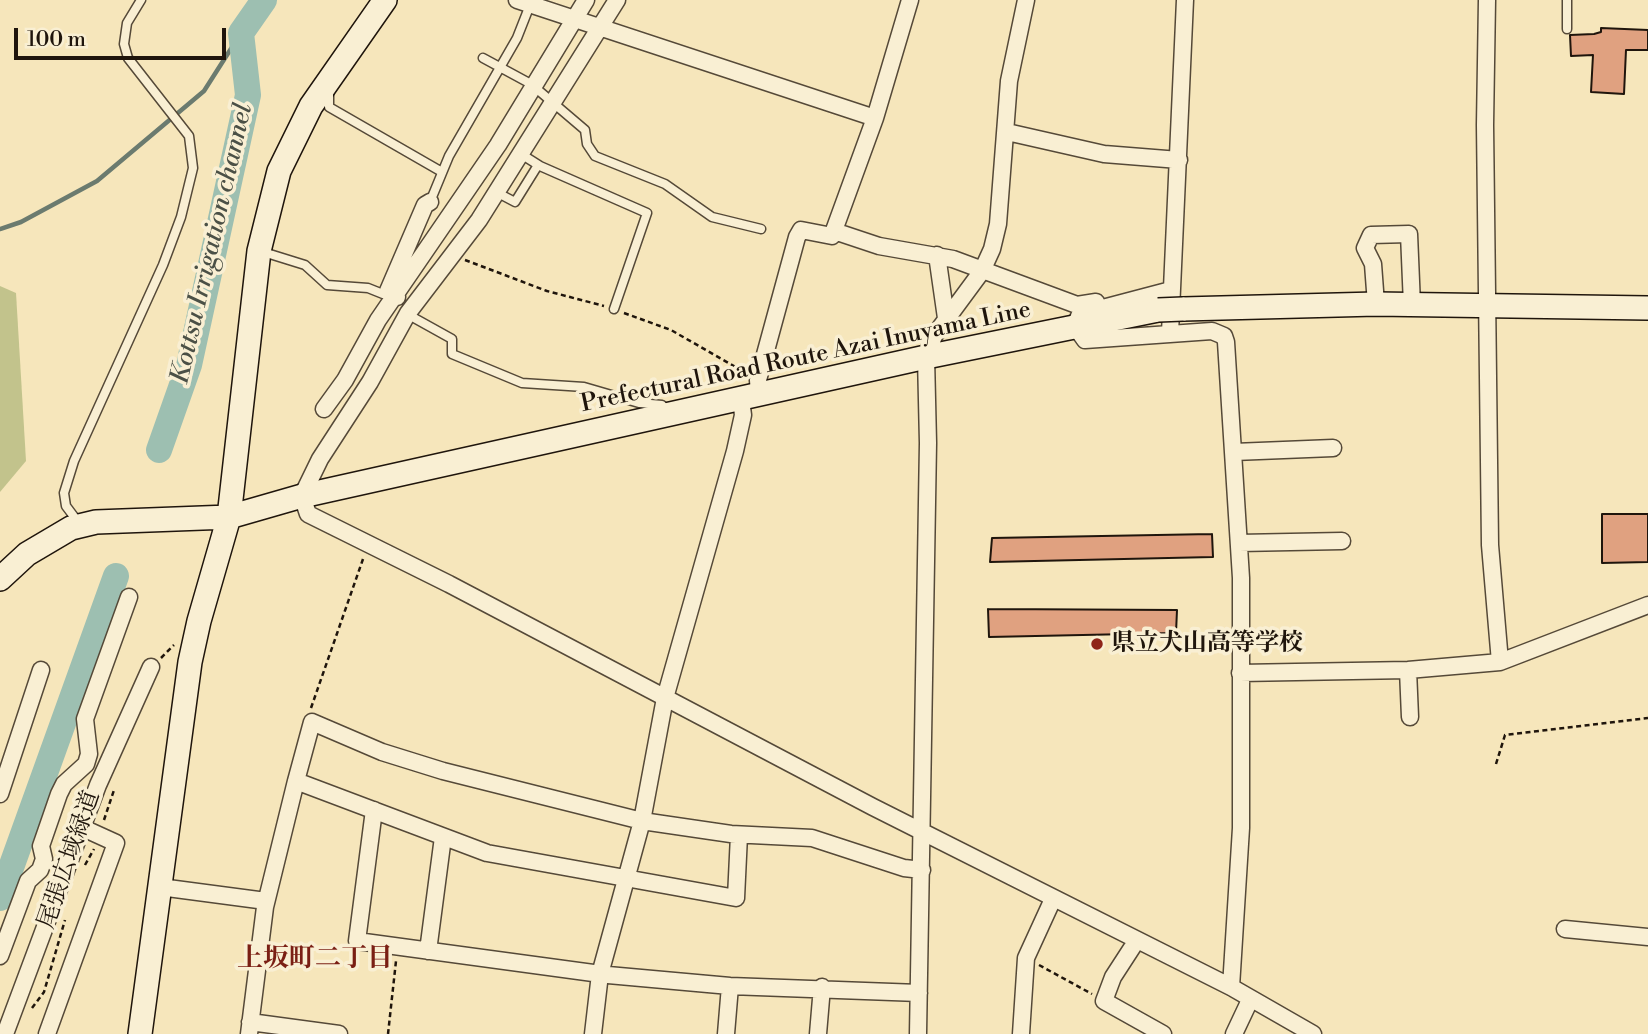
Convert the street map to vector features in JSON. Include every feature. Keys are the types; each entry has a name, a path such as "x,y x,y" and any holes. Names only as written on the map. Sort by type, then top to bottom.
{"main road":[{"path":"140,1034 190,662 198,621 229,517 259,251 279,171 311,106 385,0"},
{"name":"Prefectural Road Route Azai Inuyama Line","path":"0,579 27,554 81,526 96,522 229,517 302,496 1156,310 1376,304 1648,308"}],"street":[{"path":"324,409 392,293 469,190 586,0"},
{"path":"617,0 479,220 409,311 370,382 320,459 302,496 308,514 367,546 449,584 1053,899 1231,986 1250,1000 1313,1034"},
{"path":"593,1034 600,974 642,821 665,698 743,415 758,380 797,237 801,230 832,236 874,118 910,0"},
{"path":"918,1034 928,443 926,358 934,336 982,271 998,224 1009,81 1026,0"},
{"path":"1170,333 1180,160 1185,0"},
{"path":"1487,0 1486,304 1490,545 1500,662"},
{"path":"523,2 874,118"},
{"path":"1007,132 1104,154 1180,160"},
{"path":"392,293 425,205 430,202"},
{"path":"834,231 879,246 937,255 1077,305 1105,300 1117,302"},
{"path":"1376,304 1373,264 1365,248 1371,234 1409,234 1412,305"},
{"path":"937,255 946,318"},
{"path":"1171,290 1117,302 1080,314 1075,326 1085,340 1212,331 1224,335 1239,543 1241,828 1231,986"},
{"path":"392,293 409,311"},
{"path":"1234,452 1333,447"},
{"path":"1239,543 1342,541"},
{"path":"0,957 27,881 40,870 44,859 41,846 59,794 64,784 86,764 89,754 85,719 129,597"},
{"path":"1240,673 1408,670 1500,662 1648,605"},
{"path":"5,1034 120,731 151,667"},
{"path":"0,794 41,670"},
{"path":"1408,670 1410,717"},
{"path":"339,1034 250,1028 266,901 312,722 382,752 443,771 642,821 739,835 812,838 904,868 922,870"},
{"path":"296,781 487,853 736,898 739,835"},
{"path":"374,810 357,941 600,974 730,986 822,987 919,993"},
{"path":"47,1034 116,843 83,828"},
{"path":"428,951 443,837"},
{"path":"160,887 266,901"},
{"path":"1021,1034 1026,958 1053,899"},
{"path":"1565,929 1648,937"},
{"path":"1137,940 1113,976 1104,1001 1163,1034"},
{"path":"726,1034 730,986"},
{"path":"818,1034 822,987"},
{"path":"1234,1034 1250,1000"}],"lane":[{"path":"81,526 66,506 64,494 74,461 163,265 181,217 193,168 189,136 128,58 124,44 127,23 141,0"},
{"path":"1567,0 1567,29"},
{"path":"430,202 442,172 501,69 523,2"},
{"path":"482,58 534,87 552,101 585,130 587,144 595,156 665,184 712,217 761,229"},
{"path":"325,86 331,94 329,107 442,172"},
{"path":"521,154 538,165 647,213 614,309"},
{"path":"496,192 515,202 538,165"},
{"path":"259,251 305,265 327,285 392,293"},
{"path":"409,311 452,338 452,354 522,383 584,387 639,403 662,405 666,416"}],"path":[{"path":"312,722 308,717 367,546"},
{"path":"1496,764 1505,735 1648,718"},
{"name":"尾張広域緑道","path":"82,872 99,836 115,785"},
{"name":"尾張広域緑道","path":"25,1016 44,992 66,914"},
{"path":"388,1034 398,947"},
{"path":"1026,958 1104,1001"}],"green space":[{"path":"0,286 16,293 26,461 0,492"}],"building":[{"path":"1601,28 1648,30 1648,50 1626,50 1624,94 1591,92 1593,55 1571,56 1570,35 1594,34 1601,32"},
{"path":"1602,514 1648,514 1648,562 1602,563"},
{"path":"1212,534 1213,557 990,562 992,538"},
{"path":"988,609 1177,610 1176,633 989,637"}],"waterway":[{"name":"Kottsu Irrigation channel","path":"159,450 189,365 248,95 241,33 264,0"},
{"path":"0,229 21,222 97,181 204,91 241,33"},
{"name":"Kottsu Irrigation channel","path":"0,898 116,576"}],"place":[{"name":"県立犬山高等学校","path":"1097,644"}],"district":[{"name":"上坂町二丁目","path":"315,960"}]}
